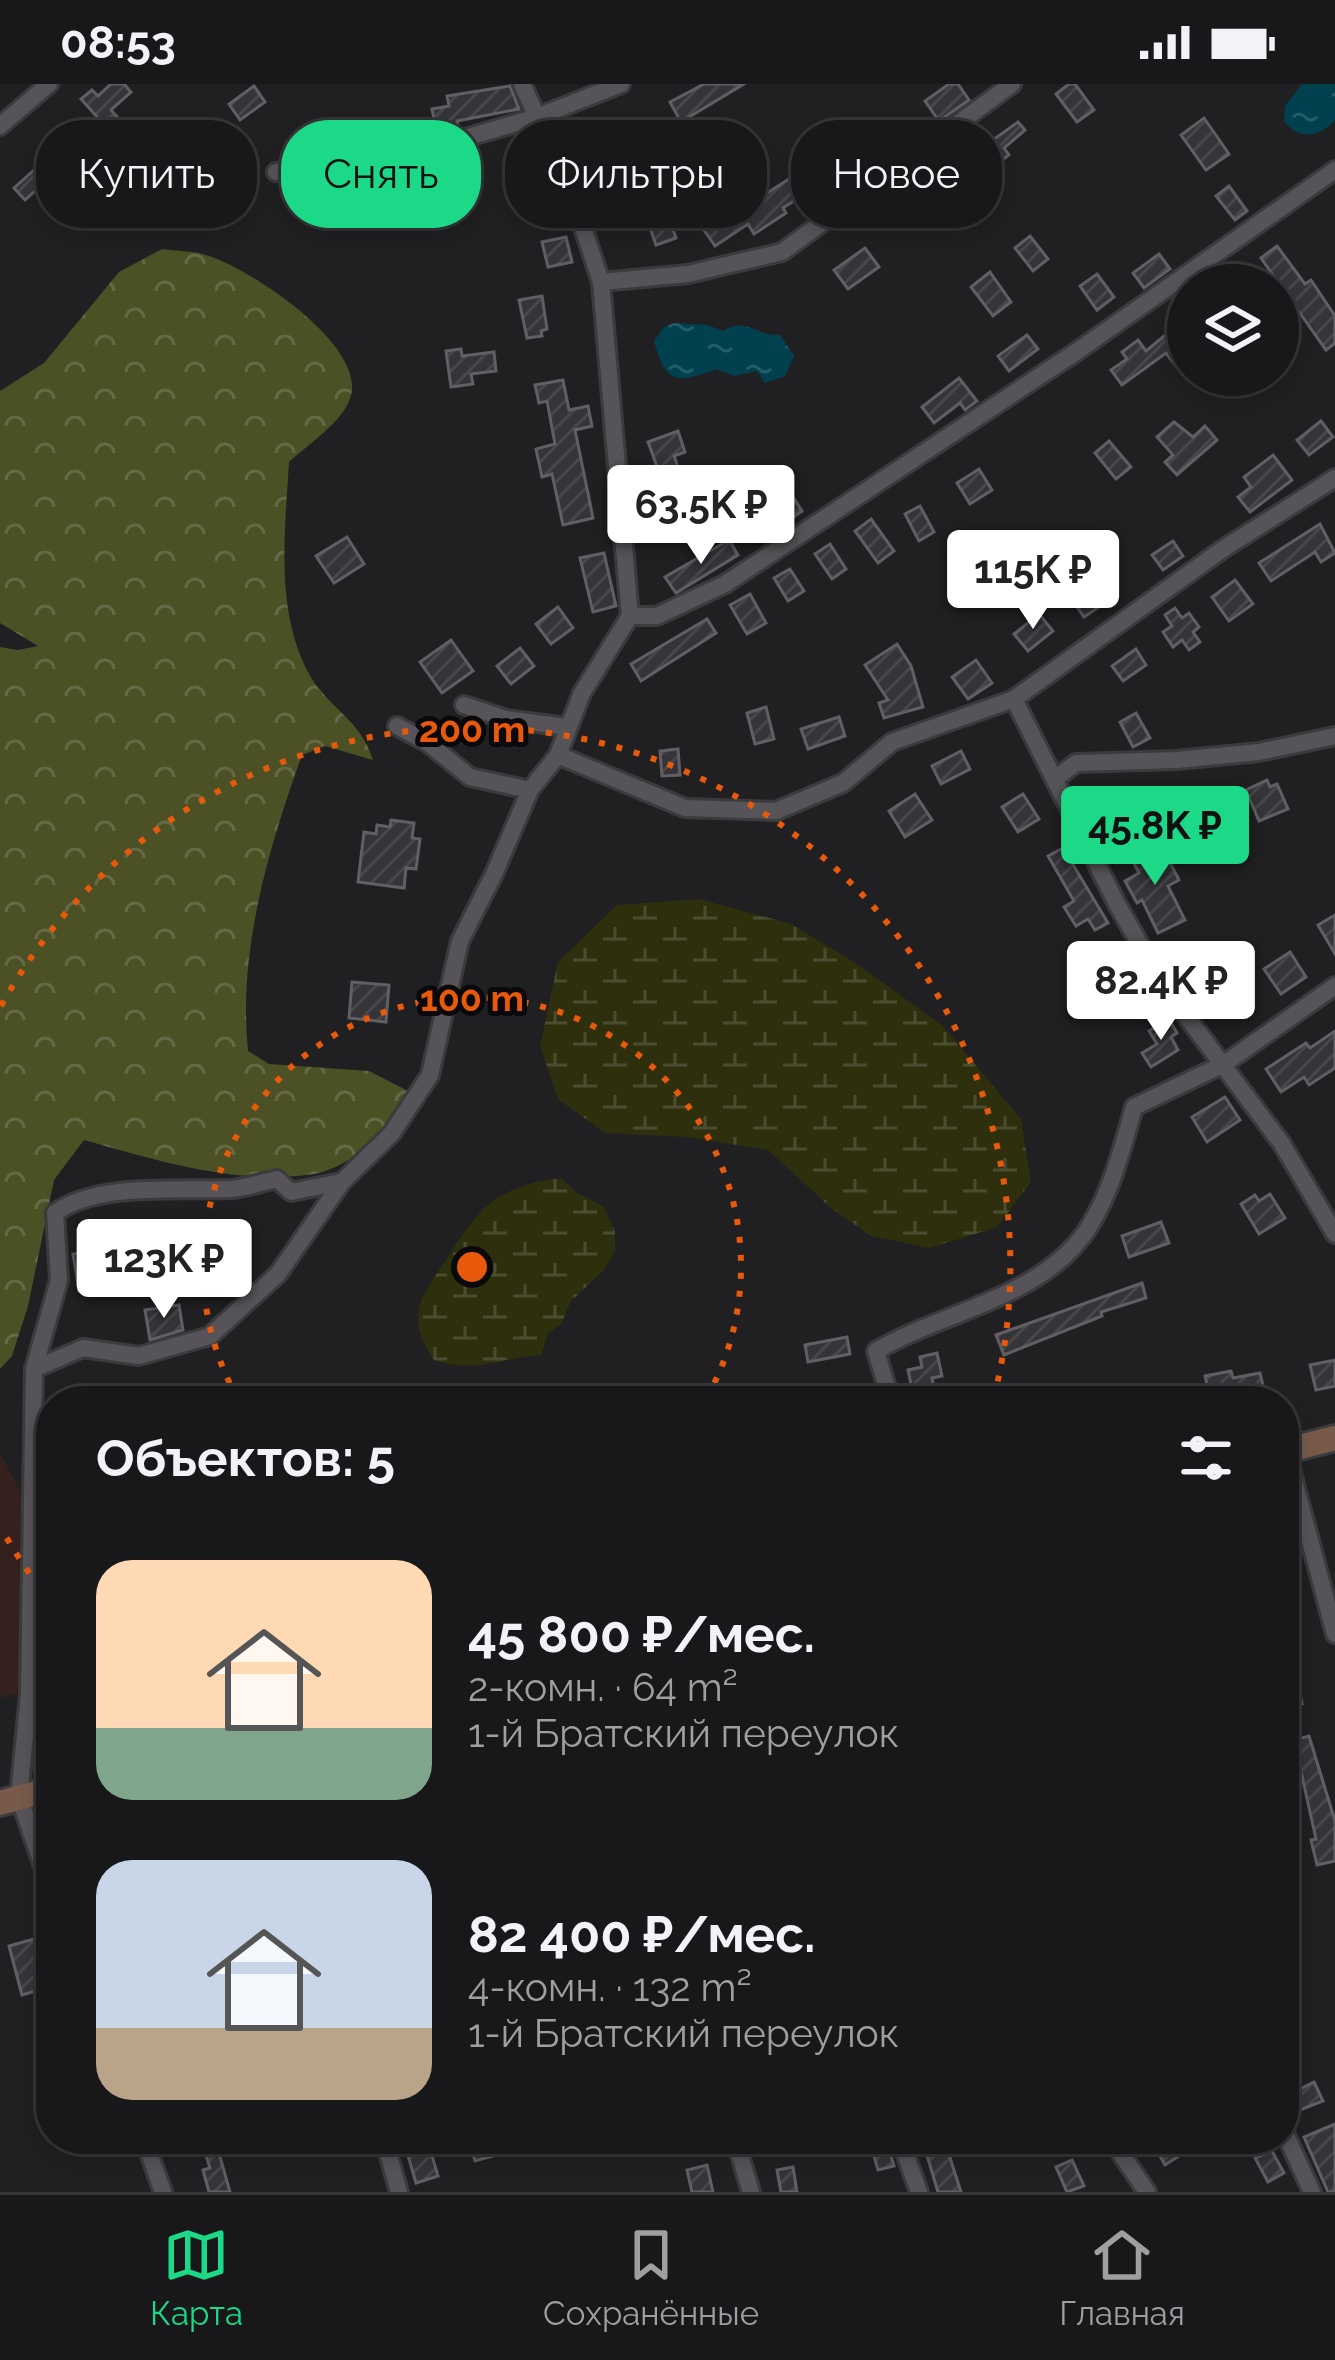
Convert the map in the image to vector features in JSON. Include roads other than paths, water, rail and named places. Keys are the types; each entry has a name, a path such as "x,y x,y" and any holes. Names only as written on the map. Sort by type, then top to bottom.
{"main road":[{"path":"1299,1447 1335,1438"}],"street":[{"path":"0,126 49,84"},
{"path":"34,1369 83,1348 140,1356 210,1336 278,1274 342,1181 392,1133 430,1075 460,941 530,790 558,755 582,693 630,616 601,282 571,191 522,84"},
{"path":"276,172 438,146 621,84"},
{"path":"601,282 688,274 782,252 1012,84"},
{"path":"630,616 657,616 725,584 1076,352 1335,170"},
{"path":"558,755 685,808 776,812 843,783 892,742 1014,699 1223,550 1335,478"},
{"path":"1014,699 1163,985 1282,1144 1335,1234"},
{"path":"464,705 506,719 567,727"},
{"path":"397,726 428,743 470,777 530,790"},
{"path":"1055,779 1076,763 1238,754 1335,736"},
{"path":"886,1386 876,1351 904,1334 1025,1283 1066,1254 1087,1230 1111,1185 1134,1107 1224,1064 1335,986"},
{"path":"36,1858 9,1800 29,1694 34,1369 59,1280 55,1213 71,1202 177,1189 235,1189 278,1179 291,1192 342,1181"},
{"path":"1299,1502 1335,1634"},
{"path":"149,2154 163,2192"},
{"path":"388,2154 399,2192"},
{"path":"741,2154 752,2192"},
{"path":"906,2154 920,2192"},
{"path":"1121,2154 1147,2192"},
{"path":"1295,2154 1312,2192"}],"water":[{"path":"1302,84 1335,84 1335,120 1316,133 1296,132 1284,121 1285,106"},
{"path":"674,323 723,331 738,325 780,335 794,356 785,376 765,383 757,371 734,376 717,369 675,377 663,366 654,341 664,327"}]}
